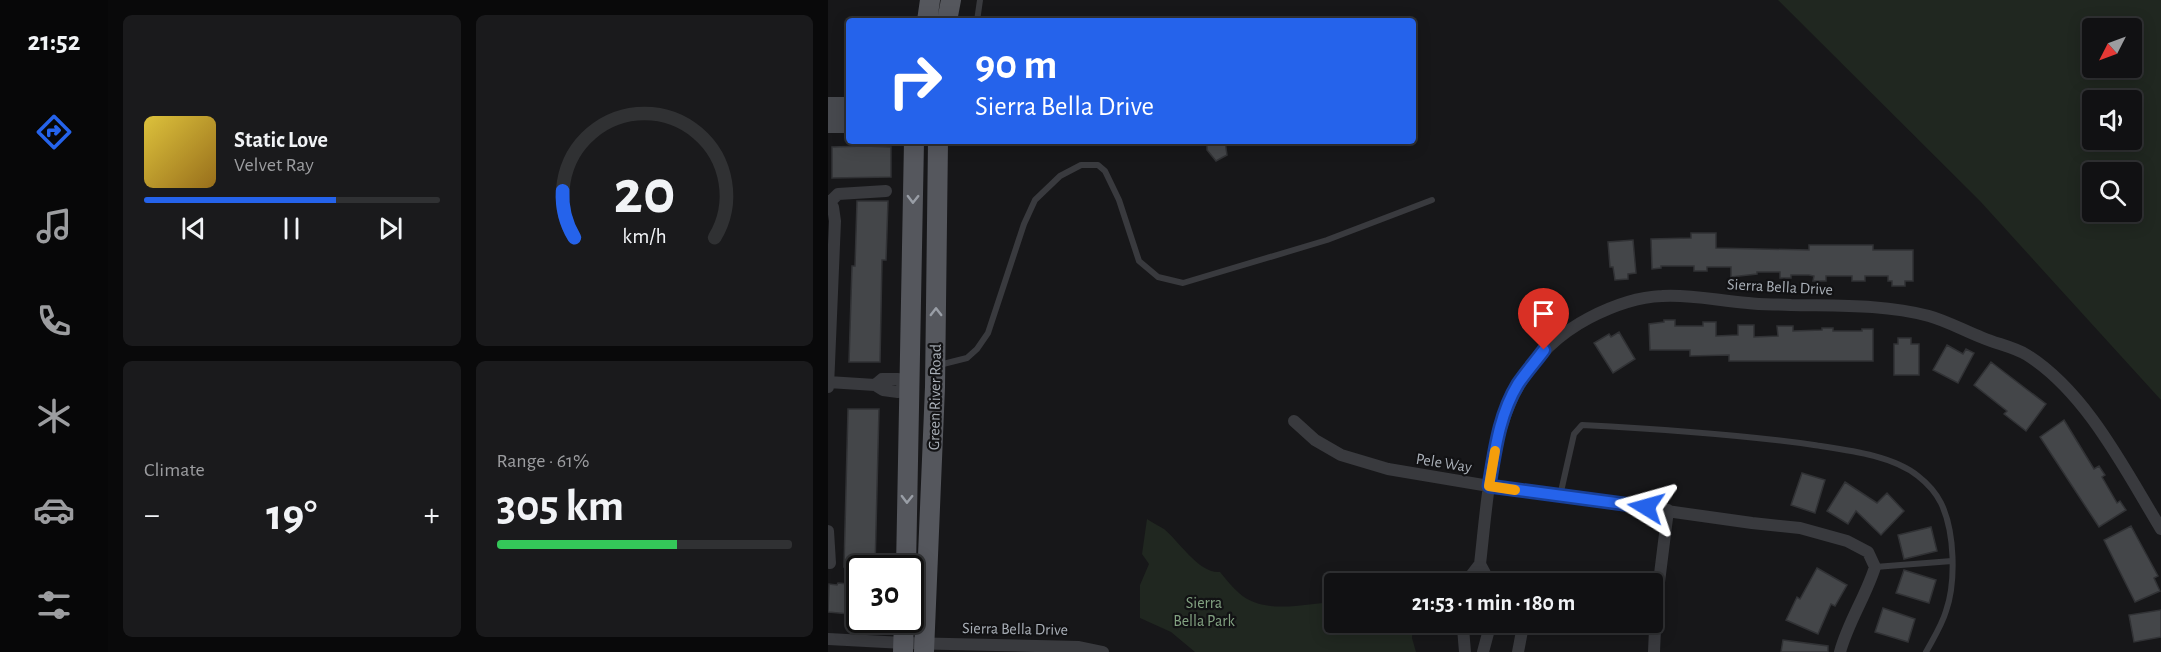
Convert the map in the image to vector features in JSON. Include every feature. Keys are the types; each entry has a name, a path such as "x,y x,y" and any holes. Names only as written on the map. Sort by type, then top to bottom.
{"main road":[{"path":"927,18 930,0"},
{"path":"948,18 951,0"},
{"path":"828,106 846,106"},
{"path":"828,124 846,124"},
{"name":"Green River Road","path":"906,555 907,386 914,144"},
{"name":"Green River Road","path":"925,648 936,366 939,144"},
{"path":"907,386 917,388 922,396 920,476 930,532"},
{"path":"903,648 904,633"}],"street":[{"path":"828,387 836,221 835,213 829,202 838,194 886,191"},
{"name":"Sierra Bella Drive","path":"1473,573 1480,564 1496,441 1505,411 1518,384 1544,350 1573,327 1603,310 1632,300 1662,296 1701,297 1748,303 1885,308 1930,317 2026,355 2061,383 2097,424 2161,529"},
{"path":"828,382 875,385 882,379 898,379 907,386"},
{"name":"Pele Way","path":"1294,421 1315,440 1341,455 1388,470 1800,528 1847,541 1868,552 1875,567"},
{"path":"1654,652 1656,606 1668,510"},
{"path":"828,531 830,563"},
{"name":"Sierra Bella Drive","path":"1480,564 1485,573"},
{"path":"1840,652 1852,618 1870,583 1875,567"},
{"path":"1464,633 1467,648 1465,652"},
{"path":"1483,652 1488,633"},
{"path":"1518,652 1522,633"},
{"name":"Sierra Bella Drive","path":"828,639 903,648 1079,647 1103,652"}],"lane":[{"path":"977,18 980,0"},
{"path":"936,366 967,358 977,349 988,333 1024,224 1035,200 1060,176 1081,165 1098,165 1109,177 1139,261 1158,277 1183,283 1327,240 1432,200"},
{"path":"1560,496 1574,434 1582,425 1687,431 1788,441 1851,450 1901,465 1931,488 1941,503 1949,528 1952,561 1951,591 1946,613 1926,652"},
{"path":"1875,567 1952,561"}],"green space":[{"path":"1778,0 2161,0 2161,400 1980,201"},
{"name":"Sierra Bella Park","path":"1147,519 1170,534 1204,568 1220,572 1236,591 1249,600 1273,606 1324,603 1324,633 1412,633 1416,652 1195,652 1171,632 1140,618 1140,585 1149,564 1142,554"}],"building":[{"path":"1207,144 1225,144 1227,155 1216,161 1207,150"},
{"path":"832,147 891,147 891,177 832,178"},
{"path":"857,201 888,201 886,260 882,260 880,362 849,362"},
{"path":"1691,233 1716,233 1716,248 1809,250 1809,245 1873,245 1873,250 1913,250 1913,281 1905,281 1905,286 1892,286 1892,281 1888,281 1888,276 1865,276 1865,281 1852,281 1852,276 1826,276 1826,281 1813,281 1814,276 1809,275 1791,275 1791,278 1780,278 1780,272 1757,272 1757,274 1731,277 1731,267 1707,267 1707,271 1694,271 1694,266 1661,266 1661,268 1652,269 1651,239 1691,238"},
{"path":"1633,240 1636,273 1628,274 1628,279 1615,280 1613,267 1610,267 1608,242"},
{"path":"1664,320 1675,320 1675,326 1703,326 1703,322 1716,322 1716,336 1738,335 1738,325 1754,325 1754,337 1778,336 1777,326 1793,326 1793,331 1822,330 1822,328 1833,328 1833,331 1873,329 1873,361 1729,361 1729,355 1690,356 1690,350 1650,350 1649,324 1664,322"},
{"path":"1619,332 1635,359 1613,373 1594,343 1609,334 1611,337"},
{"path":"1898,338 1911,338 1911,344 1919,344 1919,375 1894,375 1894,344 1898,344"},
{"path":"1947,345 1963,354 1966,349 1974,353 1958,383 1933,370"},
{"path":"1991,362 2046,404 2026,431 2004,414 2007,411 1974,385"},
{"path":"848,409 879,409 875,555 846,555 846,567 844,567"},
{"path":"2064,420 2094,469 2099,466 2105,475 2102,477 2117,503 2120,501 2126,510 2099,527 2040,437"},
{"path":"1802,473 1825,480 1815,513 1791,505"},
{"path":"1845,482 1877,503 1887,493 1904,511 1881,535 1856,511 1848,524 1827,511"},
{"path":"2131,526 2158,576 2154,578 2160,591 2135,602 2104,540"},
{"path":"1931,527 1937,551 1904,559 1898,535"},
{"path":"1817,568 1847,585 1835,606 1831,604 1818,634 1786,620 1797,597 1800,599"},
{"path":"1904,570 1936,580 1929,603 1896,593"},
{"path":"838,583 846,584 846,614 828,612 829,584 837,585"},
{"path":"1883,608 1915,619 1908,642 1875,632"},
{"path":"2161,610 2161,637 2134,642 2129,615"},
{"path":"1783,640 1828,646 1828,652 1781,652"}],"slow traffic":[{"path":"1495,451 1489,486 1515,490"}],"route":[{"path":"1544,350 1518,384 1505,411 1496,441 1489,486 1646,507"}]}
